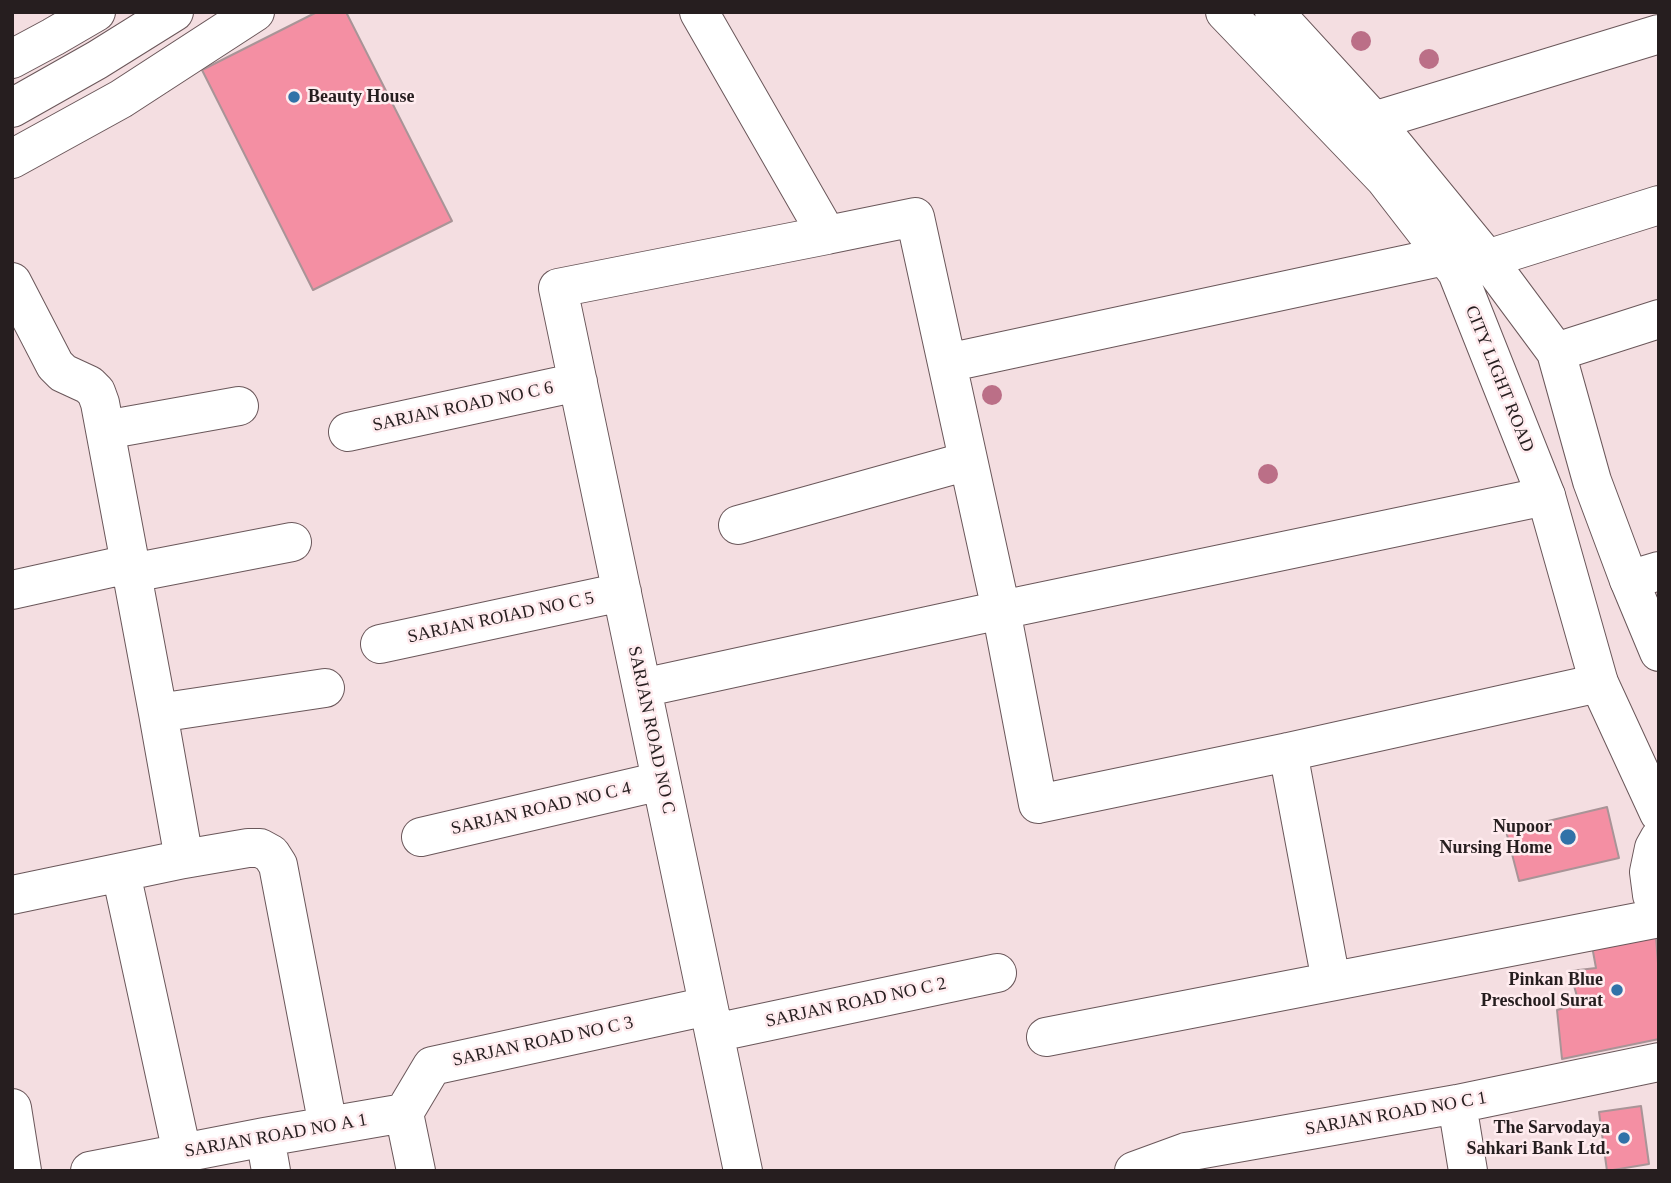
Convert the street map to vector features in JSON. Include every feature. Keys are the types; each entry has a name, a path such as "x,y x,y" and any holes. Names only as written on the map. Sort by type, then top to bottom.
{"street":[{"path":"12,35 60,12"},
{"path":"12,59 96,12"},
{"path":"12,108 97,61 174,12"},
{"path":"12,159 121,99 255,12"},
{"path":"699,12 827,235 915,217 1001,610 1038,804 1599,683"},
{"name":"CITY LIGHT ROAD","path":"1225,12 1463,262 1546,496 1599,683 1659,813"},
{"path":"1274,12 1374,121 1463,262 1556,352 1592,481 1644,576 1659,652"},
{"path":"1374,121 1659,34"},
{"path":"947,363 1463,262 1659,205"},
{"name":"SARJAN ROAD NO C","path":"743,1171 558,288 827,235"},
{"path":"12,282 55,365 63,373 89,385 96,392 100,403 184,859"},
{"path":"1556,352 1659,319"},
{"name":"SARJAN ROAD NO C 6","path":"348,432 578,382"},
{"path":"105,430 239,406"},
{"path":"738,525 968,461"},
{"path":"642,688 1546,496"},
{"path":"12,590 292,542"},
{"name":"SARJAN ROIAD NO C 5","path":"380,644 622,592"},
{"path":"158,713 324,688"},
{"path":"1288,752 1331,981"},
{"name":"SARJAN ROAD NO C 4","path":"421,836 662,781"},
{"path":"1659,839 1654,848 1649,872 1652,895 1659,912"},
{"path":"12,895 248,848 260,848 271,854 278,865 328,1126"},
{"path":"121,873 182,1153"},
{"path":"1046,1037 1659,918"},
{"name":"SARJAN ROAD NO C 2","path":"711,1020 997,973"},
{"name":"SARJAN ROAD NO C 3","path":"404,1113 432,1066 711,1020"},
{"name":"SARJAN ROAD NO C 1","path":"1134,1171 1186,1152 1457,1104 1659,1062"},
{"path":"1457,1104 1468,1171"},
{"path":"12,1108 22,1171"},
{"path":"404,1113 416,1171"},
{"name":"SARJAN ROAD NO A 1","path":"90,1171 182,1153 268,1154 328,1126 404,1113"}],"building":[{"path":"317,12 346,12 452,221 313,290 202,70"},
{"path":"1607,807 1619,858 1519,881 1506,831"},
{"name":"Pinkan Blue Preschool Surat","path":"1656,937 1659,1039 1562,1059 1557,1010 1579,1004 1570,971 1596,968 1592,946"},
{"name":"The Sarvodaya Sahkari Bank Ltd.","path":"1641,1106 1649,1164 1607,1171 1599,1112"}],"place":[{"name":"Beauty House","path":"294,97"},
{"name":"Nupoor Nursing Home","path":"1568,837"},
{"name":"Pinkan Blue Preschool Surat","path":"1617,990"},
{"name":"The Sarvodaya Sahkari Bank Ltd.","path":"1624,1138"}]}
